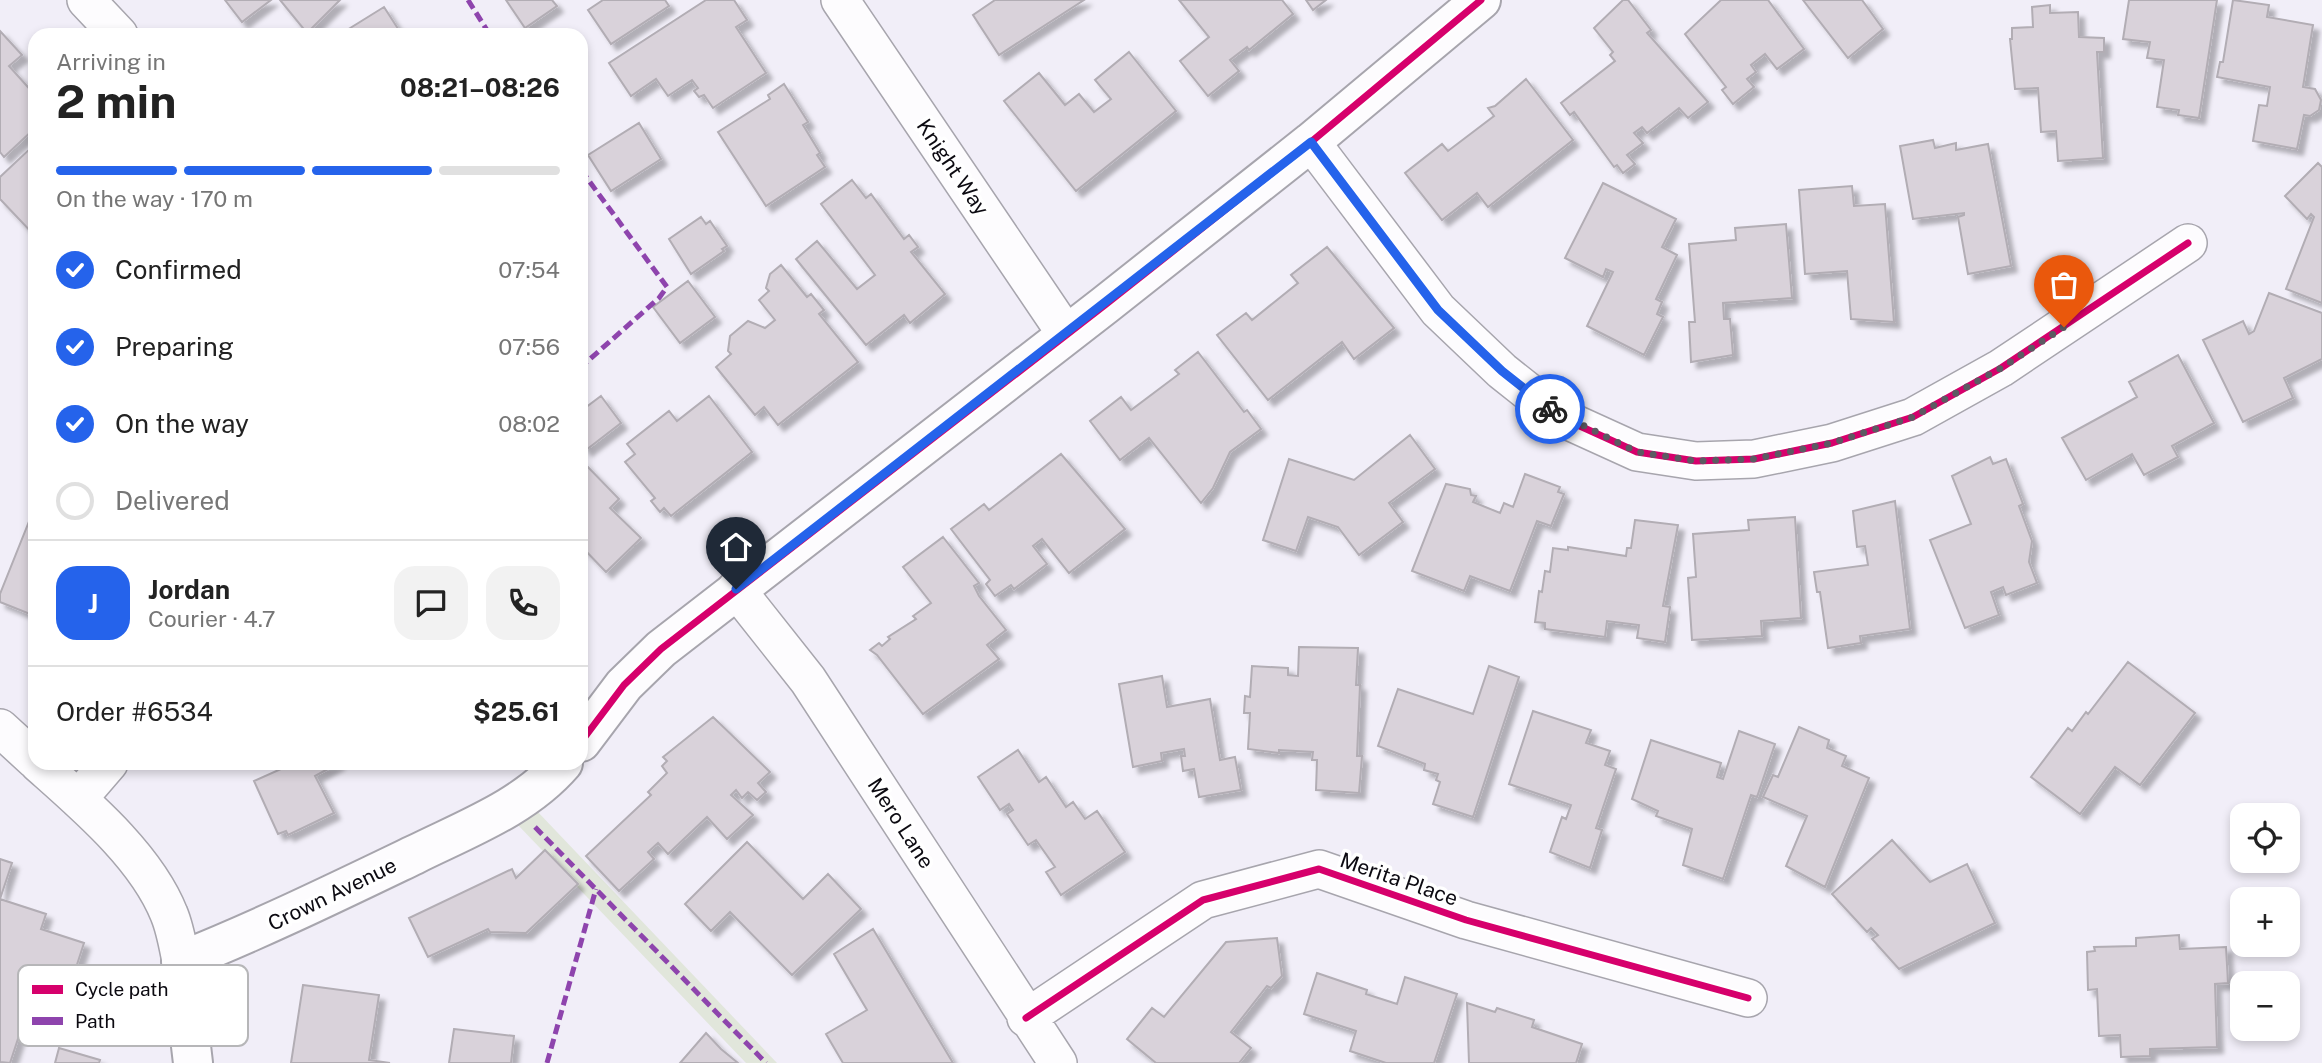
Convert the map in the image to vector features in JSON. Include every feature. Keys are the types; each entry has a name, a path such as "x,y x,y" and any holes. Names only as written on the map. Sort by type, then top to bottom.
{"street":[{"path":"86,0 112,28"},
{"name":"Knight Way","path":"840,0 1066,334"},
{"path":"588,733 624,685 661,649 1311,142 1481,0"},
{"path":"1311,142 1438,310 1502,371 1560,416 1637,452 1696,461 1754,459 1832,443 1913,417 2001,368 2188,243"},
{"name":"Mero Lane","path":"736,589 808,680 1026,1018 1058,1063"},
{"path":"0,728 28,753"},
{"path":"47,770 78,799 146,872 169,914 181,965"},
{"path":"78,799 103,770"},
{"name":"Crown Avenue","path":"181,961 272,924 513,806 557,770"},
{"name":"Merita Place","path":"1026,1018 1203,900 1319,869 1466,920 1748,998"}],"shaded area":[{"path":"536,810 777,1063 746,1063 517,824"}],"building":[{"path":"225,0 271,0 242,22"},
{"path":"280,0 340,0 312,28 303,28"},
{"path":"506,0 552,0 557,6 525,28"},
{"path":"603,0 665,0 669,6 611,44 588,10"},
{"path":"706,0 734,0 747,20 736,27 766,73 713,108 704,95 699,97 694,91 698,88 692,80 668,96 656,79 631,96 609,63"},
{"path":"995,0 1084,0 999,55 973,15"},
{"path":"1179,0 1282,0 1293,14 1249,50 1247,47 1230,60 1239,71 1208,96 1180,61 1209,37"},
{"path":"1306,0 1326,0 1313,10"},
{"path":"1623,0 1628,0 1651,30 1647,33 1708,102 1688,118 1679,108 1647,133 1642,127 1634,133 1643,143 1627,155 1635,164 1623,173 1617,165 1614,167 1574,112 1570,115 1561,103 1615,61 1610,55 1613,52 1594,28"},
{"path":"1721,0 1768,0 1804,49 1777,69 1765,54 1751,65 1756,72 1747,79 1754,87 1733,104 1722,90 1726,87 1685,34"},
{"path":"1803,0 1862,0 1883,29 1848,58"},
{"path":"2129,0 2217,0 2199,118 2178,115 2179,110 2157,107 2164,60 2147,58 2150,42 2123,39"},
{"path":"2233,0 2269,5 2267,17 2313,25 2303,87 2315,89 2321,100 2319,110 2310,116 2304,115 2297,149 2253,141 2259,105 2267,106 2270,87 2217,77 2220,62 2223,62"},
{"path":"2050,5 2050,13 2078,12 2079,37 2104,38 2104,52 2097,52 2103,158 2058,161 2056,131 2041,132 2038,88 2015,89 2010,39 2012,28 2033,27 2032,7"},
{"path":"384,7 398,28 350,28"},
{"path":"0,31 22,55 9,66 28,87 28,135 4,157 0,152"},
{"path":"1129,52 1176,111 1076,191 1004,101 1039,73 1065,105 1079,94 1094,112 1111,99 1095,80"},
{"path":"1526,79 1573,140 1488,207 1477,193 1442,220 1405,173 1442,144 1448,151 1494,116 1488,108 1495,106"},
{"path":"784,84 808,122 803,125 825,167 766,206 718,132 770,99 768,95"},
{"path":"639,123 661,159 611,191 588,155"},
{"path":"1933,140 1935,148 1956,143 1956,150 1988,144 2011,266 1968,274 1958,217 1964,213 1913,219 1900,146"},
{"path":"28,151 28,229 0,199 0,177"},
{"path":"2318,163 2322,167 2322,303 2286,289 2314,217 2311,214 2307,219 2285,196"},
{"path":"852,180 866,198 871,194 904,239 909,235 918,247 911,252 945,294 910,323 904,315 866,345 796,259 817,241 857,289 875,275 821,204"},
{"path":"1603,183 1676,219 1662,247 1677,255 1656,299 1662,302 1657,314 1663,317 1644,355 1587,326 1613,272 1606,269 1603,277 1565,258"},
{"path":"1852,186 1854,206 1885,204 1894,322 1851,319 1847,271 1805,274 1799,190"},
{"path":"701,217 706,224 710,221 727,246 722,249 724,251 691,274 669,239"},
{"path":"1786,224 1792,298 1723,303 1724,319 1730,319 1733,355 1691,362 1689,322 1695,322 1689,244 1736,240 1735,228"},
{"path":"1327,247 1394,328 1354,359 1342,342 1268,400 1217,335 1246,313 1252,320 1298,283 1291,275"},
{"path":"781,265 807,297 811,294 824,310 819,314 858,362 778,425 764,407 755,415 716,367 731,354 728,351 730,336 748,321 765,328 775,320 759,300 769,291 766,288 770,274"},
{"path":"688,281 715,317 680,343 653,307"},
{"path":"2269,293 2322,313 2322,359 2284,378 2293,398 2243,422 2203,340 2243,321 2249,334 2254,331"},
{"path":"1198,352 1244,412 1247,410 1261,429 1230,452 1213,488 1201,503 1149,438 1120,460 1090,421 1121,397 1131,410 1179,374 1175,370"},
{"path":"2178,355 2214,423 2172,446 2178,457 2144,475 2132,454 2086,480 2062,438 2137,397 2129,382"},
{"path":"601,396 621,423 588,448 588,406"},
{"path":"709,396 752,452 671,516 664,508 660,512 651,501 655,498 625,462 635,454 627,444 669,411 677,421"},
{"path":"1410,435 1435,469 1389,503 1403,522 1359,555 1338,527 1308,517 1296,551 1263,540 1289,459 1354,480"},
{"path":"1061,454 1125,529 1069,573 1042,539 1033,546 1047,564 1014,589 1011,585 995,596 986,584 990,580 951,529 984,504 989,510"},
{"path":"1990,457 1993,464 2006,459 2023,504 2019,506 2032,541 2029,562 2037,583 2006,595 2003,587 1991,592 1999,615 1965,628 1930,540 1971,524 1952,476"},
{"path":"588,467 619,499 610,508 641,538 606,572 588,553"},
{"path":"1525,474 1560,487 1558,492 1564,494 1551,526 1537,521 1510,591 1470,576 1464,591 1412,571 1446,484 1470,489 1471,495 1476,496 1473,502 1500,513 1504,503 1513,507"},
{"path":"1895,501 1910,629 1860,636 1861,643 1828,648 1820,592 1817,592 1814,572 1868,565 1865,546 1857,547 1853,511"},
{"path":"1795,517 1801,618 1761,621 1762,636 1692,640 1688,578 1696,577 1693,534 1749,530 1748,520"},
{"path":"1635,520 1678,525 1663,606 1670,607 1665,642 1637,638 1639,625 1607,621 1605,637 1545,629 1545,623 1535,622 1539,591 1542,592 1545,571 1550,572 1553,548 1568,550 1568,547 1626,556 1627,548 1631,548"},
{"path":"28,524 28,613 0,602 0,594"},
{"path":"943,537 979,583 974,586 979,596 1006,630 987,645 999,659 923,714 877,655 870,650 879,643 882,646 890,639 888,637 916,619 913,616 931,603 903,567"},
{"path":"1299,647 1358,648 1356,685 1360,685 1357,756 1362,756 1359,793 1316,790 1317,760 1312,760 1313,752 1279,750 1279,753 1248,749 1250,713 1244,713 1245,696 1250,697 1252,666 1288,668 1288,675 1298,676"},
{"path":"2128,662 2195,713 2140,785 2115,767 2080,814 2031,777 2068,728 2072,731 2086,712 2088,714"},
{"path":"1489,666 1519,677 1473,817 1433,804 1440,782 1436,780 1438,774 1424,770 1425,764 1378,746 1398,689 1473,714"},
{"path":"1162,676 1167,707 1210,699 1220,760 1235,757 1241,790 1199,797 1194,769 1183,771 1181,756 1185,756 1184,749 1161,753 1162,761 1133,767 1119,684"},
{"path":"1533,711 1591,730 1586,743 1610,751 1605,765 1616,769 1596,828 1602,830 1590,868 1550,852 1562,817 1566,819 1571,805 1509,784"},
{"path":"713,717 770,772 758,783 766,792 757,800 748,792 742,798 736,790 731,795 753,815 727,839 707,817 668,854 658,843 648,852 654,859 619,891 586,856 651,795 648,792 667,773 662,766 667,761 663,757"},
{"path":"1799,727 1829,740 1827,748 1846,756 1842,766 1869,778 1825,887 1786,866 1807,816 1763,797 1773,775 1778,777"},
{"path":"1739,731 1775,744 1757,797 1751,795 1723,879 1683,865 1692,829 1656,816 1658,811 1632,799 1651,740 1721,763 1717,777 1723,779"},
{"path":"1018,750 1039,782 1046,777 1066,807 1073,802 1085,819 1097,811 1125,852 1061,895 1046,872 1055,867 1036,840 1028,845 1007,814 1013,810 1009,804 1000,810 978,777"},
{"path":"279,770 326,770 315,776 334,813 288,835 286,831 278,834 254,781"},
{"path":"1892,840 1930,882 1967,864 1995,923 1899,969 1872,939 1878,935 1871,928 1867,932 1832,894"},
{"path":"747,842 803,899 828,874 861,909 792,975 730,912 711,931 685,904"},
{"path":"545,850 578,884 526,933 490,932 488,929 428,957 409,918 512,869 516,878"},
{"path":"0,859 12,863 0,899"},
{"path":"0,899 46,914 41,929 84,943 77,965 18,965 18,1039 10,1063 0,1062"},
{"path":"873,929 953,1063 843,1063 826,1034 867,1010 834,954"},
{"path":"2179,935 2180,949 2226,947 2228,983 2215,984 2217,1047 2150,1049 2150,1056 2121,1057 2120,1035 2099,1036 2097,989 2088,990 2087,952 2095,951 2094,947 2136,946 2136,938"},
{"path":"1277,938 1282,976 1271,988 1267,986 1231,1032 1251,1048 1239,1063 1156,1063 1127,1039 1152,1008 1164,1017 1226,942"},
{"path":"1317,973 1367,990 1366,994 1397,1004 1405,977 1457,994 1434,1063 1386,1063 1350,1051 1356,1031 1304,1014"},
{"path":"303,985 379,995 369,1060 390,1063 291,1063"},
{"path":"1467,1003 1495,1012 1497,1008 1534,1020 1532,1027 1582,1044 1576,1063 1469,1063"},
{"path":"454,1029 514,1036 511,1063 449,1063"},
{"path":"706,1033 721,1049 738,1063 680,1063"},
{"path":"59,1048 100,1060 99,1063 55,1063"}],"marked path":[{"path":"468,0 486,28"},
{"path":"588,180 667,287 659,298 588,361"},
{"path":"535,827 766,1063"},
{"path":"547,1063 596,889"}],"cycle path":[{"path":"588,733 624,685 661,649 1311,142 1481,0"},
{"path":"1311,142 1438,310 1502,371 1560,417 1637,452 1696,461 1754,459 1832,443 1913,417 2001,368 2188,243"},
{"path":"1026,1018 1203,900 1319,869 1466,920 1748,998"}],"way so far":[{"path":"1550,409 1637,452 1696,461 1754,459 1832,443 1913,417 2001,368 2064,327"}],"route":[{"path":"736,589 1105,305 1311,142 1438,310 1502,371 1550,409"}]}
